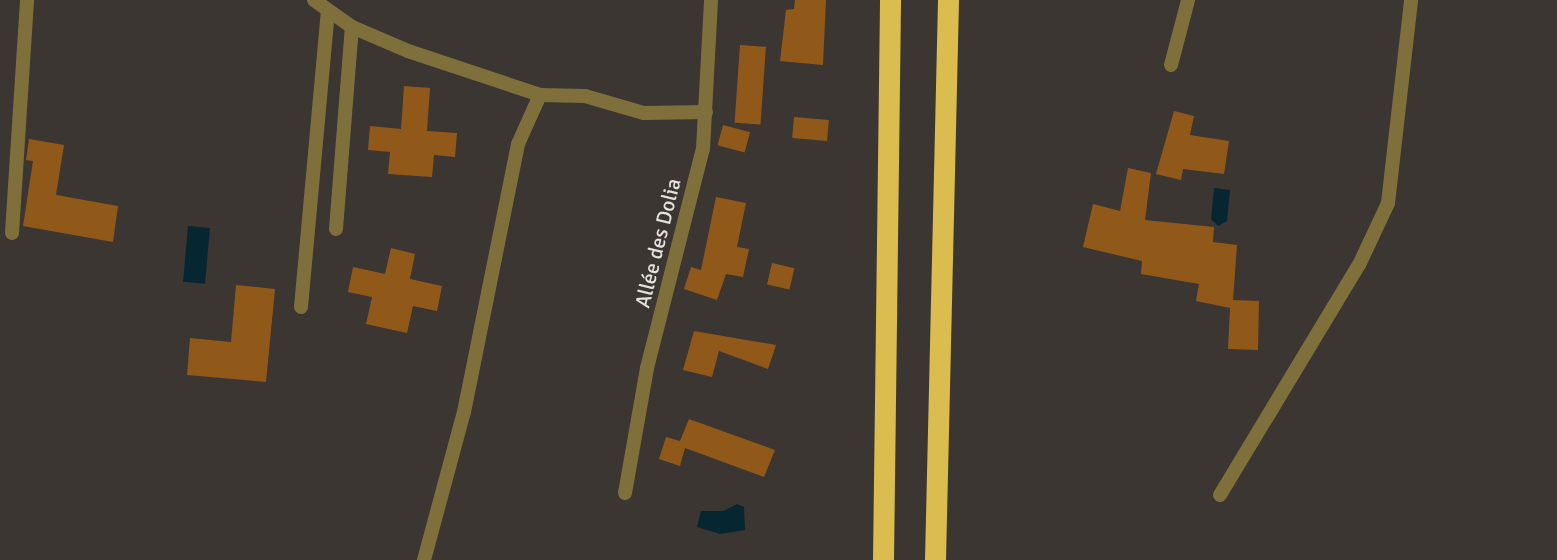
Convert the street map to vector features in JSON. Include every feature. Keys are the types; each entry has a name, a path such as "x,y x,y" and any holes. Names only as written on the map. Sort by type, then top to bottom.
{"highway":[{"path":"883,560 888,0"},
{"path":"934,560 950,0"},
{"path":"876,560 883,483"}],"street":[{"path":"12,233 27,0"},
{"path":"314,0 352,27 540,95 585,96 644,113 706,112"},
{"name":"Allée des Dolia","path":"625,492 647,368 703,149 711,0"},
{"path":"1171,65 1188,0"},
{"path":"1220,495 1359,265 1388,203 1411,0"},
{"path":"301,307 328,11"},
{"path":"336,229 352,27"},
{"path":"424,560 464,412 518,144 540,95"}],"water":[{"path":"1214,188 1230,190 1227,221 1218,226 1211,219"},
{"path":"188,226 210,228 205,284 183,282"},
{"path":"737,504 744,507 745,530 720,534 697,527 701,511 723,511"}],"building":[{"path":"795,0 826,0 823,65 780,61 786,10 794,9"},
{"path":"740,45 766,47 760,125 735,123"},
{"path":"404,86 430,88 427,131 457,133 455,157 434,155 432,177 388,174 390,152 368,150 370,126 401,129"},
{"path":"1174,111 1194,116 1190,135 1229,141 1224,174 1183,169 1181,180 1156,174"},
{"path":"794,117 829,120 827,141 792,138"},
{"path":"723,125 750,132 745,153 718,145"},
{"path":"29,139 64,145 56,195 118,206 113,242 23,226 33,161 26,160"},
{"path":"1128,168 1151,173 1145,220 1214,227 1213,242 1237,245 1233,300 1259,301 1258,350 1228,349 1230,308 1196,301 1199,284 1141,274 1142,261 1083,247 1093,204 1120,211"},
{"path":"716,197 746,203 737,247 749,249 743,277 726,274 717,300 684,289 691,267 701,270"},
{"path":"391,248 415,254 410,279 442,286 437,311 413,306 407,333 366,324 372,297 348,292 353,267 385,274"},
{"path":"772,263 794,268 789,290 767,284"},
{"path":"236,285 275,289 266,382 187,375 190,338 231,342"},
{"path":"694,331 776,345 768,369 719,351 712,377 683,370"},
{"path":"689,419 775,450 764,477 685,448 680,466 659,459 666,437 680,441"}]}
